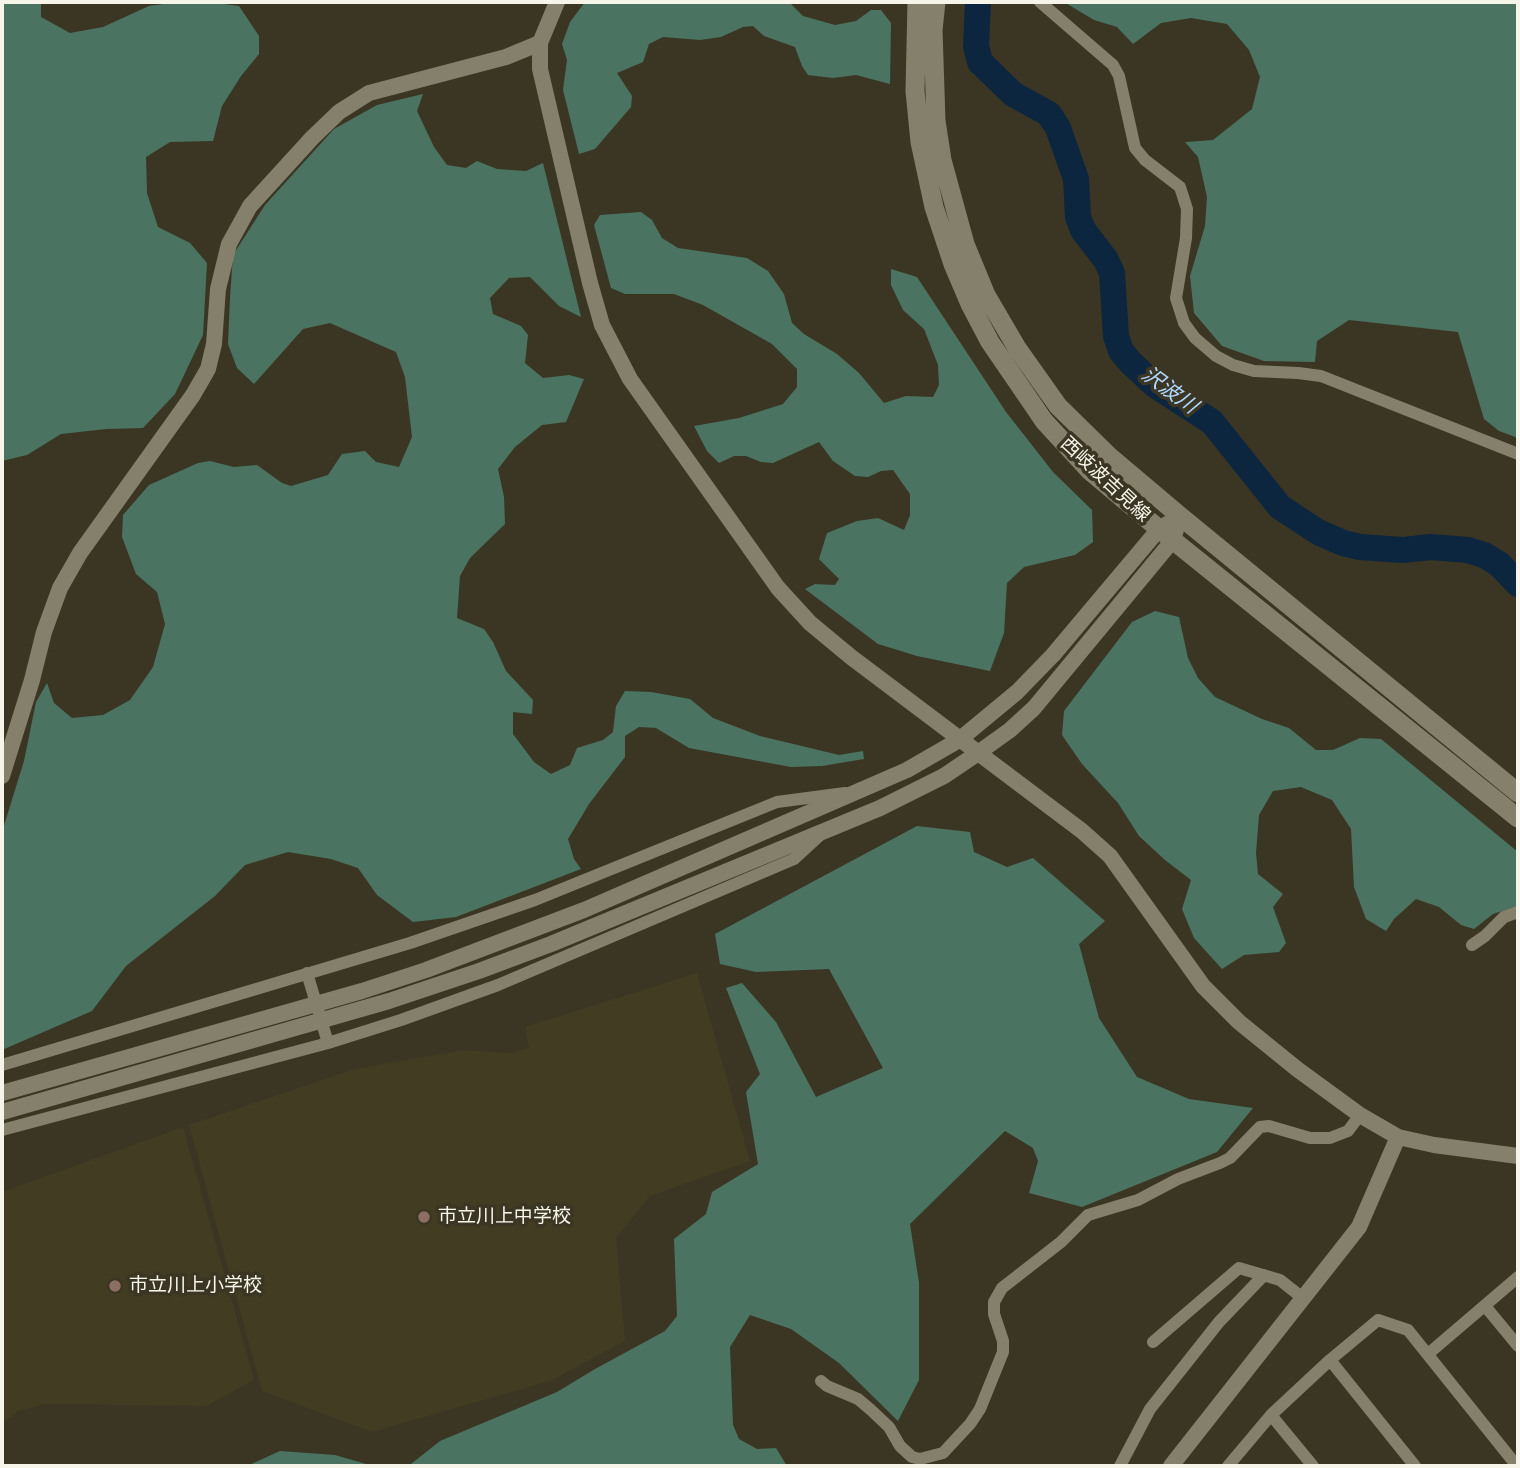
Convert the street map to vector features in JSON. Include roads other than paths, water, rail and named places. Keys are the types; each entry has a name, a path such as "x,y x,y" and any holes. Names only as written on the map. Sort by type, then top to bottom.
{"main road":[{"name":"西岐波吉見線","path":"917,2 915,91 920,142 934,207 970,304 990,341 1044,421 1090,471 1166,535 1518,818"},
{"name":"西岐波吉見線","path":"936,2 933,30 934,79 942,160 965,244 986,296 1017,348 1058,405 1109,456 1180,516 1518,793"}],"street":[{"path":"557,2 540,43 540,69 602,325 630,379 778,588 810,623 959,740 1082,831 1110,856 1203,986 1239,1021 1360,1115 1398,1137 1434,1145 1518,1156"},
{"path":"1040,2 1114,65 1119,76 1135,148 1145,160 1180,187 1187,209 1186,238 1176,298 1184,323 1195,338 1216,356 1233,365 1254,371 1321,376 1518,454"},
{"path":"2,776 44,632 60,588 80,553 193,395 208,369 214,344 218,289 229,244 250,206 321,129 339,112 369,93 506,57 540,43"},
{"path":"2,1112 389,1001 479,971 880,808 944,776 1010,730 1034,709 1180,516"},
{"path":"2,1093 362,991 426,970 584,910 928,760 959,740 1017,692 1166,535"},
{"path":"2,1065 410,943 535,900 777,802 857,791"},
{"path":"2,1130 328,1042 401,1020 498,985 794,859 827,829"},
{"path":"1472,945 1504,917 1518,912"},
{"path":"307,972 328,1042"},
{"path":"821,1381 858,1399 889,1427 900,1446 912,1457 920,1460 943,1453 980,1409 1003,1352 1003,1341 994,1314 994,1302 1002,1288 1061,1242 1088,1215 1138,1200 1178,1179 1220,1163 1230,1157 1260,1127 1269,1126 1311,1138 1330,1138 1348,1131 1360,1115"},
{"path":"1171,1466 1359,1227 1398,1137"},
{"path":"1153,1342 1239,1268 1280,1280 1304,1299"},
{"path":"1120,1466 1150,1409 1219,1322 1264,1275"},
{"path":"1428,1354 1518,1277"},
{"path":"1485,1306 1518,1346"},
{"path":"1228,1466 1271,1415 1378,1320 1408,1330 1517,1466"},
{"path":"1330,1360 1415,1466"},
{"path":"1271,1415 1313,1466"}],"waterway":[{"name":"沢波川","path":"978,2 976,46 980,62 1013,94 1049,114 1058,128 1076,179 1078,217 1083,230 1106,260 1112,273 1116,336 1121,351 1131,363 1155,385 1212,422 1280,507 1318,532 1360,547 1468,550 1499,564 1518,584"}],"place":[{"name":"市立川上中学校","path":"424,1217"},
{"name":"市立川上小学校","path":"115,1286"}]}
